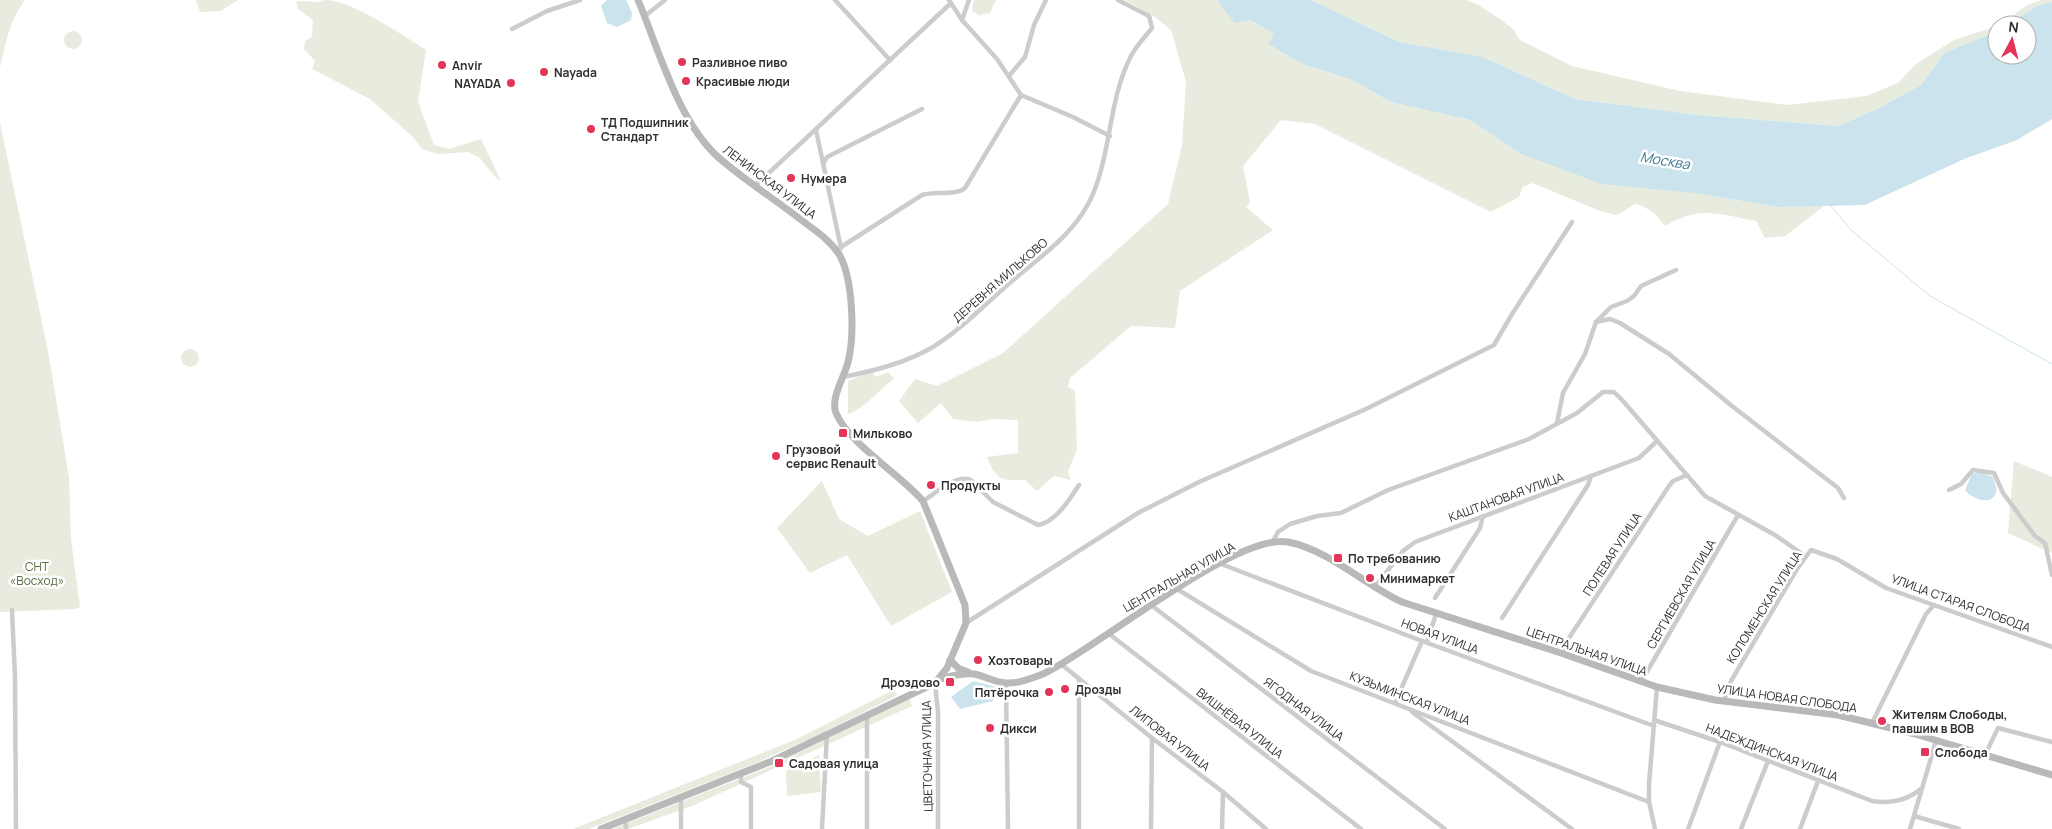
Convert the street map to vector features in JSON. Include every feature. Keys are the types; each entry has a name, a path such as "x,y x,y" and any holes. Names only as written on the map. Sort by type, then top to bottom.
{"street":[{"path":"512,29 547,11 580,0"},
{"name":"ЛЕНИНСКАЯ УЛИЦА","path":"638,0 694,131 718,157 840,251 847,283 852,329 851,346 835,405 836,414 845,427 912,488 923,502"},
{"path":"645,16 665,0"},
{"path":"963,18 969,0"},
{"path":"1009,76 1025,57 1034,25 1046,0"},
{"name":"ДЕРЕВНЯ МИЛЬКОВО","path":"843,377 896,362 932,347 956,331 1057,243 1079,219 1093,193 1110,136 1121,81 1130,58 1152,28 1149,16 1118,0"},
{"path":"837,1 890,60"},
{"path":"756,185 890,60 950,1 1021,94 1110,136"},
{"path":"816,130 840,251 922,195 932,191 959,192 965,188 1021,94"},
{"path":"824,168 823,164 827,157 922,110"},
{"path":"966,623 1114,526 1154,504 1198,482 1366,409 1494,345 1572,222"},
{"path":"1557,423 1562,393 1585,354 1596,322 1611,307 1634,296 1641,286 1676,270"},
{"path":"1596,322 1610,319 1620,323 1669,354 1732,406 1838,488 1844,498"},
{"path":"1273,541 1278,532 1290,524 1317,516 1341,513 1388,490 1530,439 1577,413 1603,392 1609,391 1618,396 1705,496 1775,535 1806,556"},
{"name":"КАШТАНОВАЯ УЛИЦА","path":"1374,588 1408,545 1639,458 1657,441"},
{"path":"1949,490 1961,484 1973,470 1994,473 2003,493 2035,536 2045,543 2052,575"},
{"name":"ПОЛЕВАЯ УЛИЦА","path":"1561,653 1566,641 1669,486 1673,481 1687,475"},
{"path":"1502,618 1588,484 1591,476"},
{"path":"938,681 950,660 966,623 965,605 923,502 956,480 967,478 993,502 1038,525 1052,519 1078,485"},
{"name":"СЕРГИЕВСКАЯ УЛИЦА","path":"1641,682 1738,515"},
{"path":"1435,598 1480,528 1483,516"},
{"name":"ЦЕНТРАЛЬНАЯ УЛИЦА","path":"1006,684 1042,674 1061,664 1221,564 1273,541 1289,542 1306,548 1348,569 1374,588 1402,602 1561,653 1657,687"},
{"path":"2045,543 2052,541"},
{"name":"КОЛОМЕНСКАЯ УЛИЦА","path":"1724,701 1730,681 1811,550"},
{"name":"УЛИЦА СТАРАЯ СЛОБОДА","path":"1811,550 1837,559 1886,588 2052,646"},
{"name":"НОВАЯ УЛИЦА","path":"1221,564 1425,641 1654,723"},
{"name":"КУЗЬМИНСКАЯ УЛИЦА","path":"1177,590 1311,671 1649,802"},
{"name":"ЯГОДНАЯ УЛИЦА","path":"1151,606 1445,829"},
{"path":"1872,723 1926,614 1933,606"},
{"path":"12,610 15,678 16,829"},
{"path":"1395,703 1436,614"},
{"name":"ВИШНЁВАЯ УЛИЦА","path":"1108,633 1360,829"},
{"path":"950,660 958,668 1006,684 1008,829"},
{"name":"ЛИПОВАЯ УЛИЦА","path":"1061,664 1152,738 1223,792 1266,829"},
{"path":"601,829 741,773 938,681 963,674 973,674"},
{"path":"1079,679 1079,829"},
{"name":"ЦВЕТОЧНАЯ УЛИЦА","path":"938,681 938,829"},
{"path":"1655,829 1649,802 1657,687"},
{"name":"УЛИЦА НОВАЯ СЛОБОДА","path":"1657,687 1724,701 1838,715 1936,741"},
{"path":"1406,707 1572,829"},
{"path":"867,715 867,829"},
{"name":"НАДЕЖДИНСКАЯ УЛИЦА","path":"1654,723 1720,742 1818,781 1883,803 1908,798 1922,788"},
{"path":"1985,755 1998,728 2052,742"},
{"path":"822,829 827,734"},
{"path":"1151,829 1152,738"},
{"path":"1910,829 1936,741 2052,775"},
{"path":"1688,829 1720,742"},
{"path":"1741,829 1768,761"},
{"path":"741,773 742,782 751,787 751,829"},
{"path":"1800,829 1818,781"},
{"path":"1222,829 1223,792"},
{"path":"681,797 681,829"},
{"path":"1914,816 1959,829"},
{"path":"626,819 626,829"}],"green space":[{"path":"0,0 25,0 12,24 0,68"},
{"path":"196,0 238,0 221,11 200,12"},
{"path":"325,0 349,6 362,12 426,50 418,102 434,145 449,149 481,139 501,181 497,179 479,157 468,152 438,154 422,149 413,137 370,99 312,69 315,61 304,49 305,41 312,37 313,20 298,9 296,1 317,2"},
{"path":"974,0 996,0 990,13 979,15 972,11"},
{"path":"1125,0 1216,0 1235,22 1251,20 1274,34 1300,63 1352,80 1391,102 1470,120 1521,154 1695,193 1778,207 1824,206 1785,236 1765,238 1756,221 1720,214 1699,213 1677,219 1665,226 1659,218 1645,207 1635,204 1617,215 1600,211 1532,183 1523,187 1519,197 1491,212 1315,124 1281,120 1243,166 1250,202 1246,207 1273,230 1180,291 1175,328 1131,326 1070,378 1068,387 1075,391 1077,449 1068,472 1071,480 1054,476 1037,491 1025,480 1000,478 993,470 987,457 1018,453 1018,420 992,419 978,422 953,419 941,403 918,423 899,401 915,379 937,386 1003,353 1168,204 1182,145 1186,82 1171,30 1155,17"},
{"path":"1311,0 1466,0 1477,4 1500,19 1513,29 1520,40 1572,66 1680,91 1787,105 1866,96 1898,83 1916,64 1954,40 1987,29 1987,35 1944,53 1921,85 1877,109 1838,126 1698,115 1575,99 1483,57 1399,42"},
{"path":"2041,0 2052,0 2052,2 2037,6 2023,15 2014,15 2027,5"},
{"path":"69,31 77,31 82,36 80,47 69,49 64,44 64,36"},
{"name":"СНТ «Восход»","path":"0,123 49,356 69,478 71,539 80,607 75,609 0,612"},
{"path":"190,349 196,352 199,358 196,364 190,367 184,364 181,358 184,352"},
{"path":"873,371 875,377 888,372 894,379 860,408 848,414 848,381"},
{"path":"2014,461 2052,477 2052,553 2008,533"},
{"path":"822,481 839,519 868,536 920,511 952,592 891,626 847,555 810,573 777,528"},
{"path":"893,690 898,695 816,736 751,765 589,829 573,829 797,739"},
{"path":"910,699 912,706 692,806 628,829 612,829 767,768"},
{"path":"819,755 821,792 787,796 786,771"}],"water":[{"path":"607,0 626,0 632,13 631,20 617,27 607,23 601,6"},
{"name":"Москва","path":"1311,0 1399,42 1483,57 1575,99 1698,115 1838,126 1877,109 1921,85 1944,53 1987,35 1987,65 2037,65 2037,15 2023,15 2037,6 2052,2 2052,119 2017,140 1964,159 1865,205 1778,207 1695,193 1602,184 1521,154 1470,120 1391,102 1352,80 1300,63 1269,44 1274,34 1251,20 1235,23 1217,1"},
{"path":"1980,472 1993,477 1996,493 1989,500 1980,500 1965,490 1972,474"},
{"path":"973,681 993,686 997,690 993,701 960,709 951,697"}],"waterway":[{"path":"1831,206 1851,230 1930,296 2052,364"}],"place":[{"name":"Разливное пиво","path":"682,62"},
{"name":"Anvir","path":"442,65"},
{"name":"Nayada","path":"544,72"},
{"name":"Красивые люди","path":"686,81"},
{"name":"NAYADA","path":"511,83"},
{"name":"ТД Подшипник Стандарт","path":"591,129"},
{"name":"Нумера","path":"791,178"},
{"name":"Мильково","path":"843,433"},
{"name":"Грузовой сервис Renault","path":"776,456"},
{"name":"Продукты","path":"931,485"},
{"name":"По требованию","path":"1338,558"},
{"name":"Минимаркет","path":"1370,578"},
{"name":"Хозтовары","path":"978,660"},
{"name":"Дроздово","path":"950,682"},
{"name":"Дрозды","path":"1065,689"},
{"name":"Пятёрочка","path":"1049,692"},
{"name":"Жителям Слободы, павшим в ВОВ","path":"1882,721"},
{"name":"Дикси","path":"990,728"},
{"name":"Слобода","path":"1925,752"},
{"name":"Садовая улица","path":"779,763"}]}
